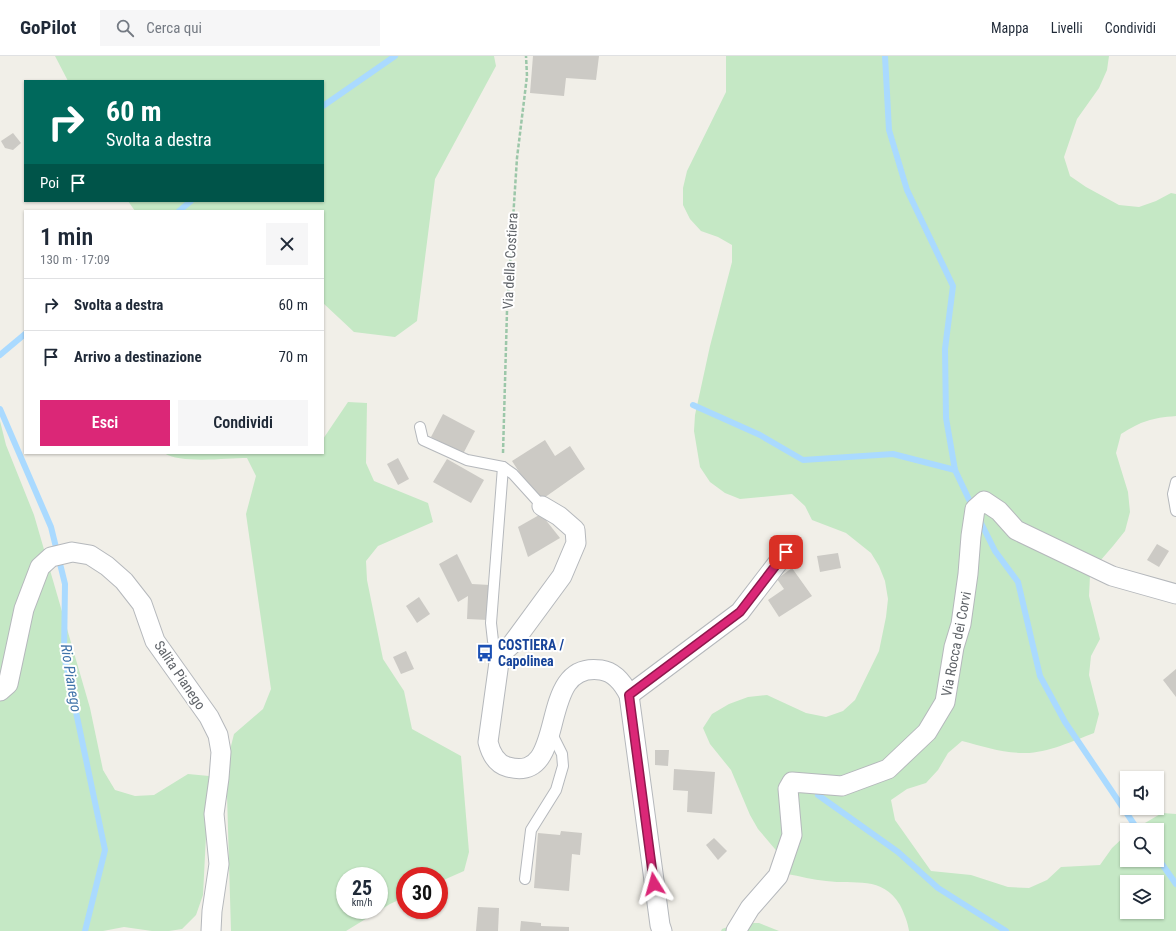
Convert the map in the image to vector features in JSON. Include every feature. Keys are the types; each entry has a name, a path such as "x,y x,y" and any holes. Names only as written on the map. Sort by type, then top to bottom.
{"street":[{"name":"Via Rocca dei Corvi","path":"736,931 750,908 778,876 792,835 788,789 792,782 842,786 888,769 927,732 945,702 954,647 961,624 975,509 984,501 999,511 1016,530 1112,576 1176,594"},
{"path":"542,506 559,516 575,530 576,543 562,576 512,644 500,655 488,733 488,742 491,752 497,760 505,766 524,768 534,764 541,757 546,748 550,730 565,685 572,677 582,671 594,669 606,671 616,676 624,685 629,695 662,931"},
{"name":"Salita Pianego","path":"0,691 8,684 24,609 34,581 40,567 51,557 72,552 90,555 107,566 124,581 142,604 155,641 209,717 218,735 221,752 220,778 214,814 219,864 212,911 211,931"},
{"path":"629,695 740,612 786,552"}],"lane":[{"path":"420,427 423,440 467,460 503,467 513,474 542,506"},
{"path":"500,655 493,641 490,623 503,467"},
{"path":"1176,482 1173,494 1176,511"},
{"path":"525,879 531,830 556,790 563,766 562,754 550,730"}],"path":[{"name":"Via della Costiera","path":"503,467 508,303 517,158 526,76 526,56"}],"green space":[{"path":"55,56 494,56 496,66 435,179 417,321 395,337 354,332 324,304 324,210 134,210 129,202 324,202 324,80 67,80"},
{"path":"726,56 1109,56 1107,70 1099,88 1077,119 1064,157 1070,176 1086,187 1119,205 1139,207 1156,201 1171,193 1176,194 1176,416 1147,421 1121,434 1116,453 1128,492 1130,512 1125,531 1100,561 1090,576 1089,596 1100,639 1091,656 1089,675 1099,714 1094,733 1059,746 1032,753 1007,752 962,741 948,753 938,770 926,783 907,789 891,800 895,820 931,871 971,875 1008,887 1029,888 1047,880 1061,867 1100,865 1112,848 1120,841 1120,867 1164,867 1164,823 1145,823 1159,815 1164,815 1164,813 1176,814 1176,931 909,931 906,918 900,905 885,889 867,883 837,882 787,874 780,855 758,829 750,815 731,770 710,744 703,728 712,714 729,704 748,697 767,695 806,713 826,717 843,711 855,700 879,651 888,599 885,581 879,566 871,553 846,533 812,520 805,506 792,494 740,499 725,493 710,482 700,467 694,431 695,415 710,346 732,262 732,245 718,237 701,231 690,219 683,205 683,188 687,171 726,92"},
{"path":"348,402 367,403 366,463 374,481 428,503 433,522 378,546 366,561 367,580 383,659 404,691 412,729 461,756 469,852 464,871 448,878 448,867 396,867 396,901 388,905 388,867 336,867 336,919 366,919 346,931 231,931 227,795 229,754 234,734 263,709 271,689 246,514 256,476 247,458 181,458 166,454 324,454 324,438"},
{"path":"0,421 6,445 34,515 90,708 103,770 115,790 135,796 154,795 188,774 209,776 203,895 196,915 182,929 152,931 124,927 103,931 0,931"},
{"path":"739,923 759,923 779,931 721,931 722,929"}],"building":[{"path":"533,56 599,56 596,80 566,78 564,96 530,93"},
{"path":"13,133 21,143 13,150 5,148 1,141"},
{"path":"443,414 475,431 463,454 431,437"},
{"path":"545,440 555,456 570,446 585,469 541,500 529,484 527,484 512,461"},
{"path":"398,458 409,479 398,485 387,464"},
{"path":"447,459 484,480 471,503 433,482"},
{"path":"541,514 560,538 528,557 518,527"},
{"path":"1157,544 1169,551 1159,567 1147,560"},
{"path":"838,553 841,568 820,572 817,556"},
{"path":"457,554 472,584 490,585 488,620 467,619 468,596 458,602 439,564"},
{"path":"792,568 812,596 779,617 768,600 784,589 777,579"},
{"path":"419,597 430,614 417,623 406,606"},
{"path":"406,651 414,669 401,674 393,657"},
{"path":"1176,669 1176,697 1163,680"},
{"path":"655,750 669,750 668,766 655,765"},
{"path":"674,769 715,772 712,814 687,812 688,791 673,790"},
{"path":"561,831 582,833 580,855 572,854 569,891 534,888 538,833 560,835"},
{"path":"714,838 727,851 718,860 706,845"},
{"path":"478,907 499,908 498,931 476,931"},
{"path":"521,921 541,923 541,926 569,927 569,931 520,931"}],"waterway":[{"path":"324,105 395,56"},
{"path":"885,56 889,130 907,190 953,286 945,349 946,418 955,470 973,508"},
{"path":"180,210 190,202"},
{"path":"0,355 24,335"},
{"path":"693,405 760,435 803,460 893,454 955,470"},
{"name":"Rio Pianego","path":"0,409 51,527 65,584 64,655 105,850 85,931"},
{"path":"979,519 995,551 1018,582 1040,676 1065,722 1133,823"},
{"path":"818,795 898,852 938,888 1006,931"},
{"path":"1164,867 1176,884"}],"place":[{"name":"COSTIERA / Capolinea","path":"485,653"}],"route":[{"path":"654,884 629,695 740,612 786,552"}]}
